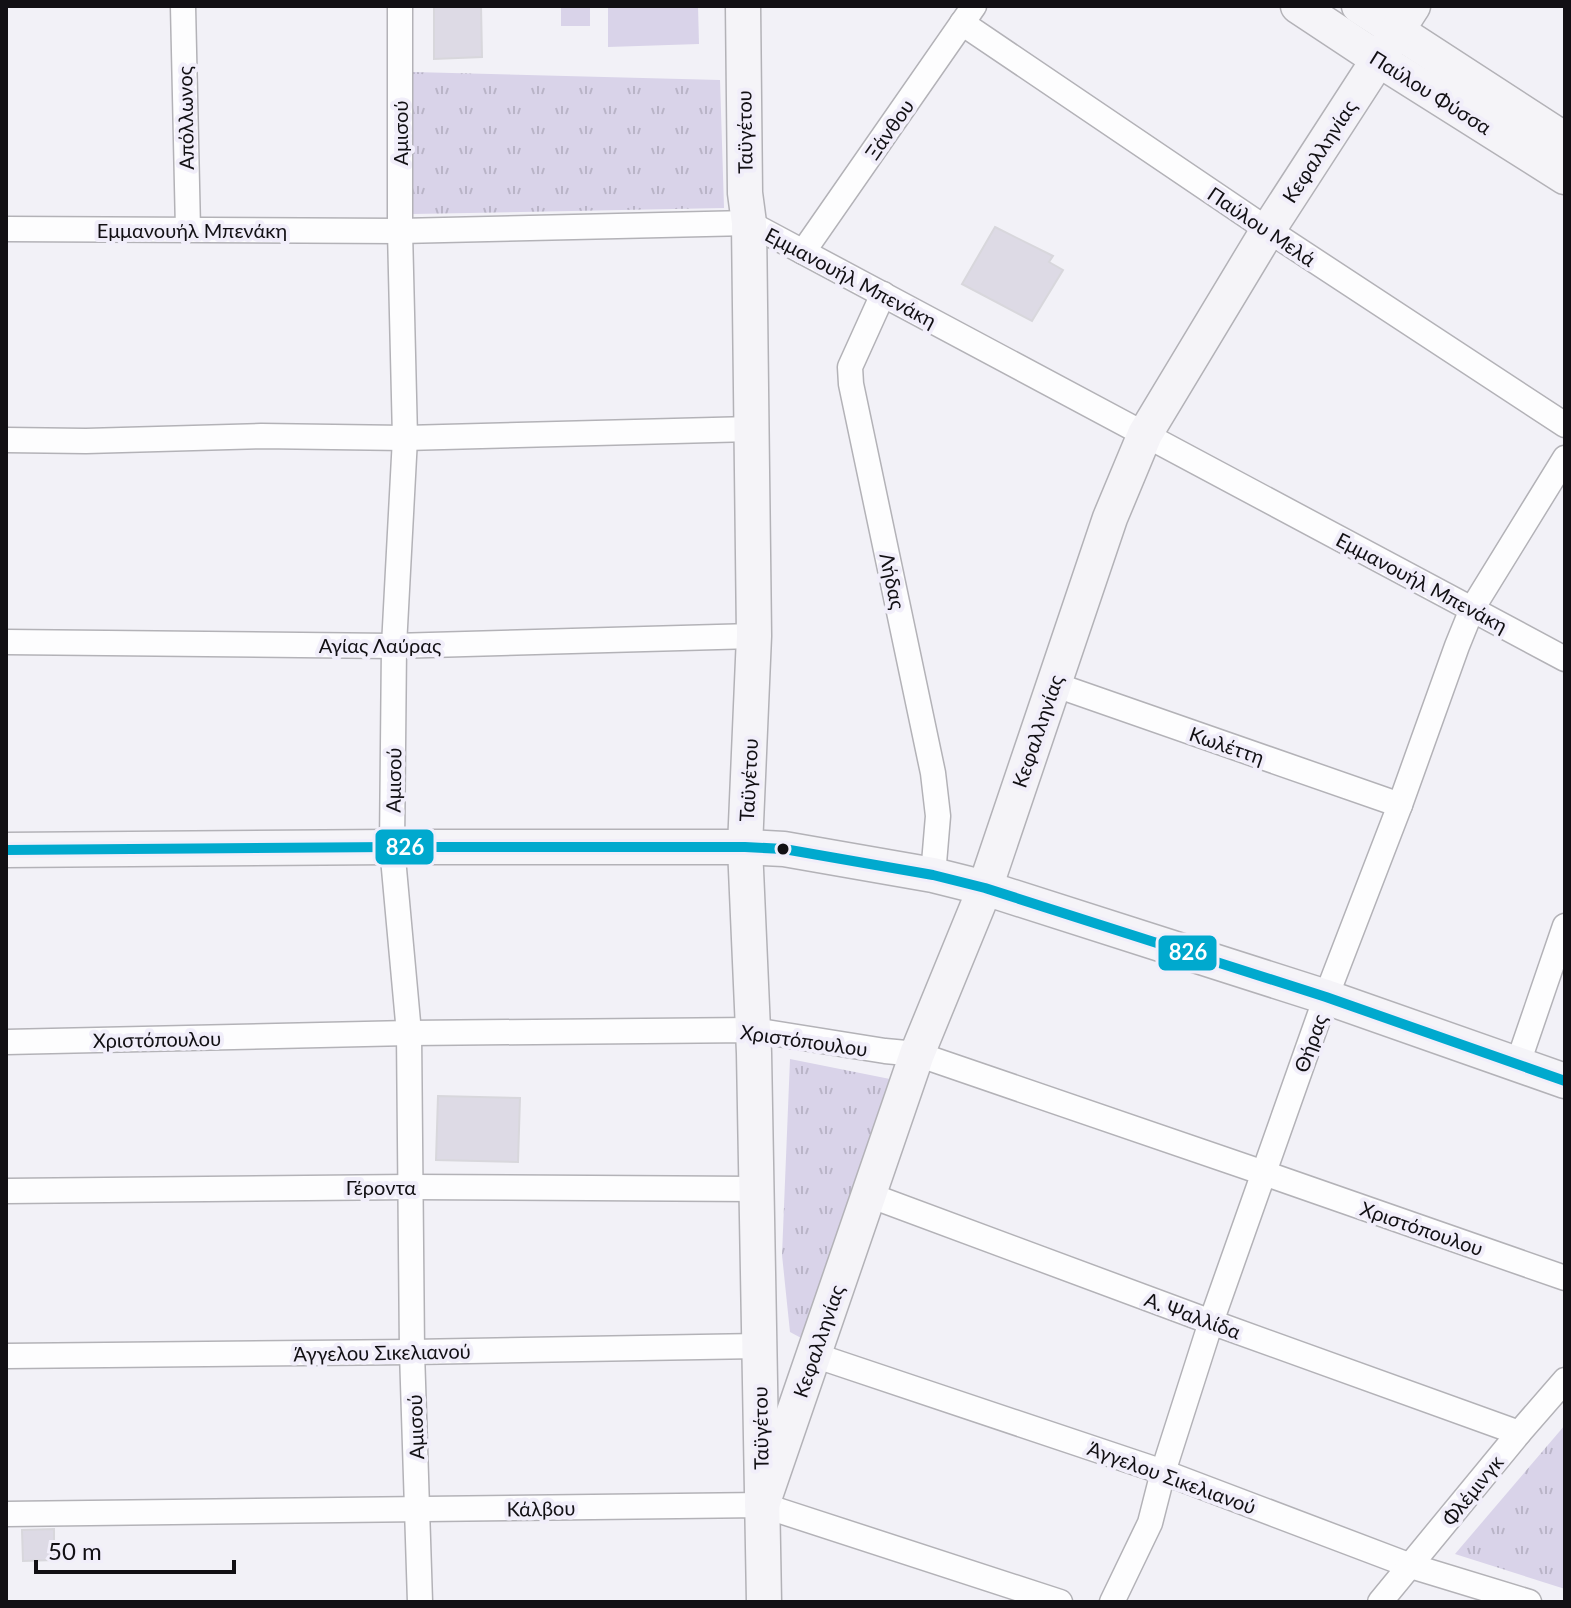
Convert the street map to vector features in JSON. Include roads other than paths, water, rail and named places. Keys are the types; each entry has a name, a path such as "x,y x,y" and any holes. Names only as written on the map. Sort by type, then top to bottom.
{"street":[{"name":"Απόλλωνος","path":"183,6 188,230"},
{"name":"Αμισού","path":"400,6 400,231 405,438 394,646 392,847 409,1033 412,1352 420,1602"},
{"name":"Ταϋγέτου","path":"743,6 754,636 745,847 753,1030 764,1602"},
{"name":"Παύλου Φύσσα","path":"1298,6 1396,32 1565,177"},
{"name":"Παύλου Φύσσα","path":"1359,6 1565,140"},
{"name":"Παύλου Μελά","path":"968,14 1268,230 1565,425"},
{"name":"Ξάνθου","path":"803,252 968,14"},
{"name":"Κεφαλληνίας","path":"762,1505 917,1054 985,888 1110,518 1145,434 1268,230 1396,32"},
{"name":"Εμμανουήλ Μπενάκη","path":"6,229 400,231 749,223 1565,659"},
{"name":"Λήδας","path":"883,294 850,367 851,384 933,773 938,816 933,875"},
{"path":"6,440 261,436 405,438 752,429"},
{"name":"Θήρας","path":"1112,1602 1150,1523 1211,1322 1326,997 1457,646 1472,609 1565,458"},
{"name":"Αγίας Λαύρας","path":"6,642 394,646 754,636"},
{"name":"Κωλέττη","path":"1053,684 1400,805"},
{"path":"6,850 392,847 784,849 933,875 985,888 1326,997 1565,1081"},
{"path":"1517,1066 1565,926"},
{"name":"Χριστόπουλου","path":"6,1042 409,1033 753,1030 917,1054 1565,1278"},
{"name":"Γέροντα","path":"6,1191 411,1187 756,1189"},
{"name":"Α. Ψαλλίδα","path":"869,1195 1519,1433"},
{"name":"Άγγελου Σικελιανού","path":"6,1356 759,1346"},
{"name":"Άγγελου Σικελιανού","path":"814,1355 1163,1472 1411,1566 1529,1602"},
{"name":"Φλέμινγκ","path":"1380,1602 1565,1380"},
{"name":"Κάλβου","path":"6,1514 762,1505 1060,1602"}]}
